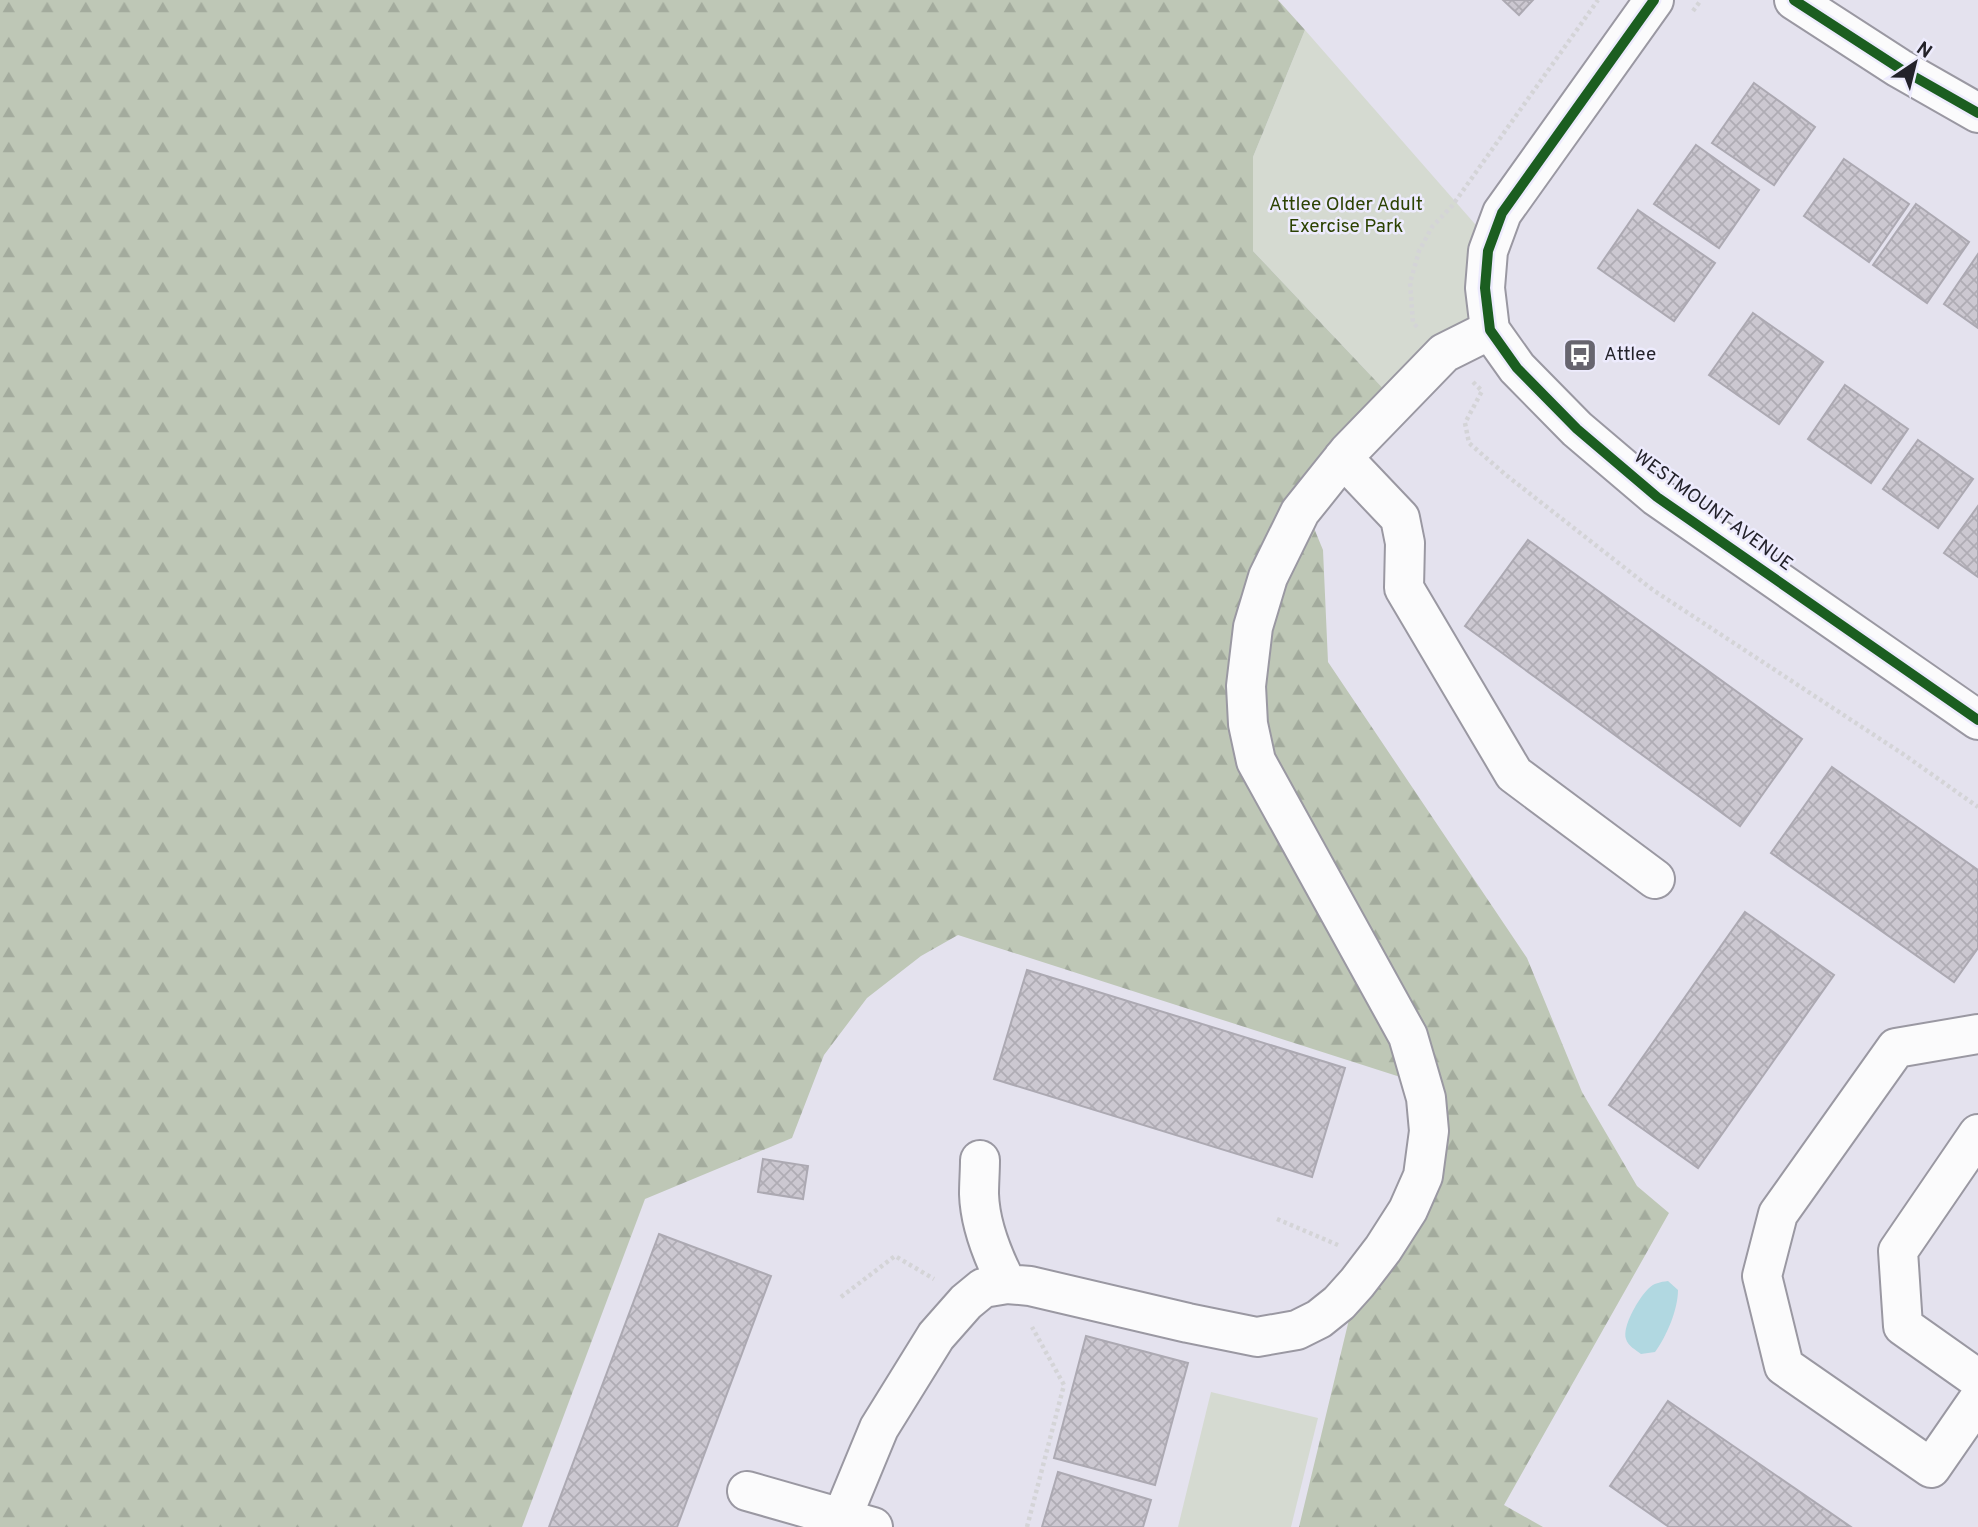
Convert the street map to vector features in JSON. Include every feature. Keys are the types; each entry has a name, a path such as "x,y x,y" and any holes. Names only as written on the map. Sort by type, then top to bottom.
{"street":[{"name":"WESTMOUNT AVENUE","path":"1654,0 1502,213 1488,251 1485,288 1490,330 1517,368 1577,429 1657,496 1978,720"},
{"path":"1794,0 1899,68 1978,113"},
{"path":"747,1491 851,1524 879,1427 936,1336 966,1302 983,1288 1007,1284 1030,1286 1257,1337 1297,1330 1319,1319 1357,1283 1408,1210 1423,1175 1429,1131 1426,1098 1408,1036 1256,761 1248,724 1246,686 1253,627 1268,577 1300,513 1343,458 1444,352 1490,330"},
{"path":"1343,458 1400,518 1405,543 1404,588 1514,774 1655,879"},
{"path":"1978,1034 1896,1048 1778,1214 1762,1276 1784,1366 1931,1468 1978,1400"},
{"path":"1978,1134 1898,1251 1903,1326 1978,1379"},
{"path":"980,1160 979,1196 988,1238 1007,1284"}],"path":[{"path":"1408,333 1413,323"},
{"path":"1277,1219 1345,1248"},
{"path":"841,1297 895,1256 944,1285"},
{"path":"1007,1284 1064,1385 1027,1527"}],"green space":[{"path":"0,0 1278,0 1305,30 1253,157 1253,251 1394,400 1304,504 1323,550 1328,662 1527,958 1582,1092 1637,1186 1669,1213 1504,1505 1543,1527 1299,1527 1359,1278 1406,1209 1419,1083 958,935 921,956 867,998 824,1055 792,1138 645,1199 522,1527 0,1527"},
{"name":"Attlee Older Adult Exercise Park","path":"1305,30 1489,240 1487,329 1394,400 1253,251 1253,157"},
{"path":"1211,1392 1318,1418 1291,1527 1178,1527"}],"water":[{"path":"1668,1281 1678,1290 1671,1322 1655,1352 1641,1354 1630,1346 1626,1339 1626,1327 1636,1305 1648,1289 1657,1283"}],"building":[{"path":"1503,0 1533,0 1519,15"},
{"path":"1754,83 1815,127 1774,185 1712,143"},
{"path":"1696,145 1759,190 1719,248 1654,204"},
{"path":"1844,159 1909,204 1869,262 1804,216"},
{"path":"1916,204 1969,242 1927,303 1873,265"},
{"path":"1638,210 1715,263 1674,321 1598,268"},
{"path":"1978,254 1978,328 1944,304"},
{"path":"1753,313 1823,362 1779,424 1709,375"},
{"path":"1845,385 1908,429 1871,483 1808,439"},
{"path":"1918,440 1973,479 1938,528 1883,489"},
{"path":"1978,506 1978,577 1944,553"},
{"path":"1528,540 1802,739 1740,826 1465,626"},
{"path":"1832,767 1978,870 1978,948 1954,982 1771,853"},
{"path":"1745,912 1834,975 1698,1168 1609,1105"},
{"path":"1027,970 1345,1068 1312,1177 994,1079"},
{"path":"763,1159 808,1166 803,1199 758,1192"},
{"path":"659,1234 771,1276 677,1527 549,1527"},
{"path":"1086,1336 1188,1363 1155,1485 1054,1458"},
{"path":"1668,1401 1851,1527 1669,1527 1610,1486"},
{"path":"1058,1472 1151,1500 1143,1527 1042,1527"}],"cycle path":[{"path":"1654,0 1502,213 1488,251 1485,288 1490,330 1517,368 1577,429 1657,497 1978,720"},
{"path":"1794,0 1899,68 1978,113"}],"place":[{"name":"Attlee","path":"1580,355"}]}
